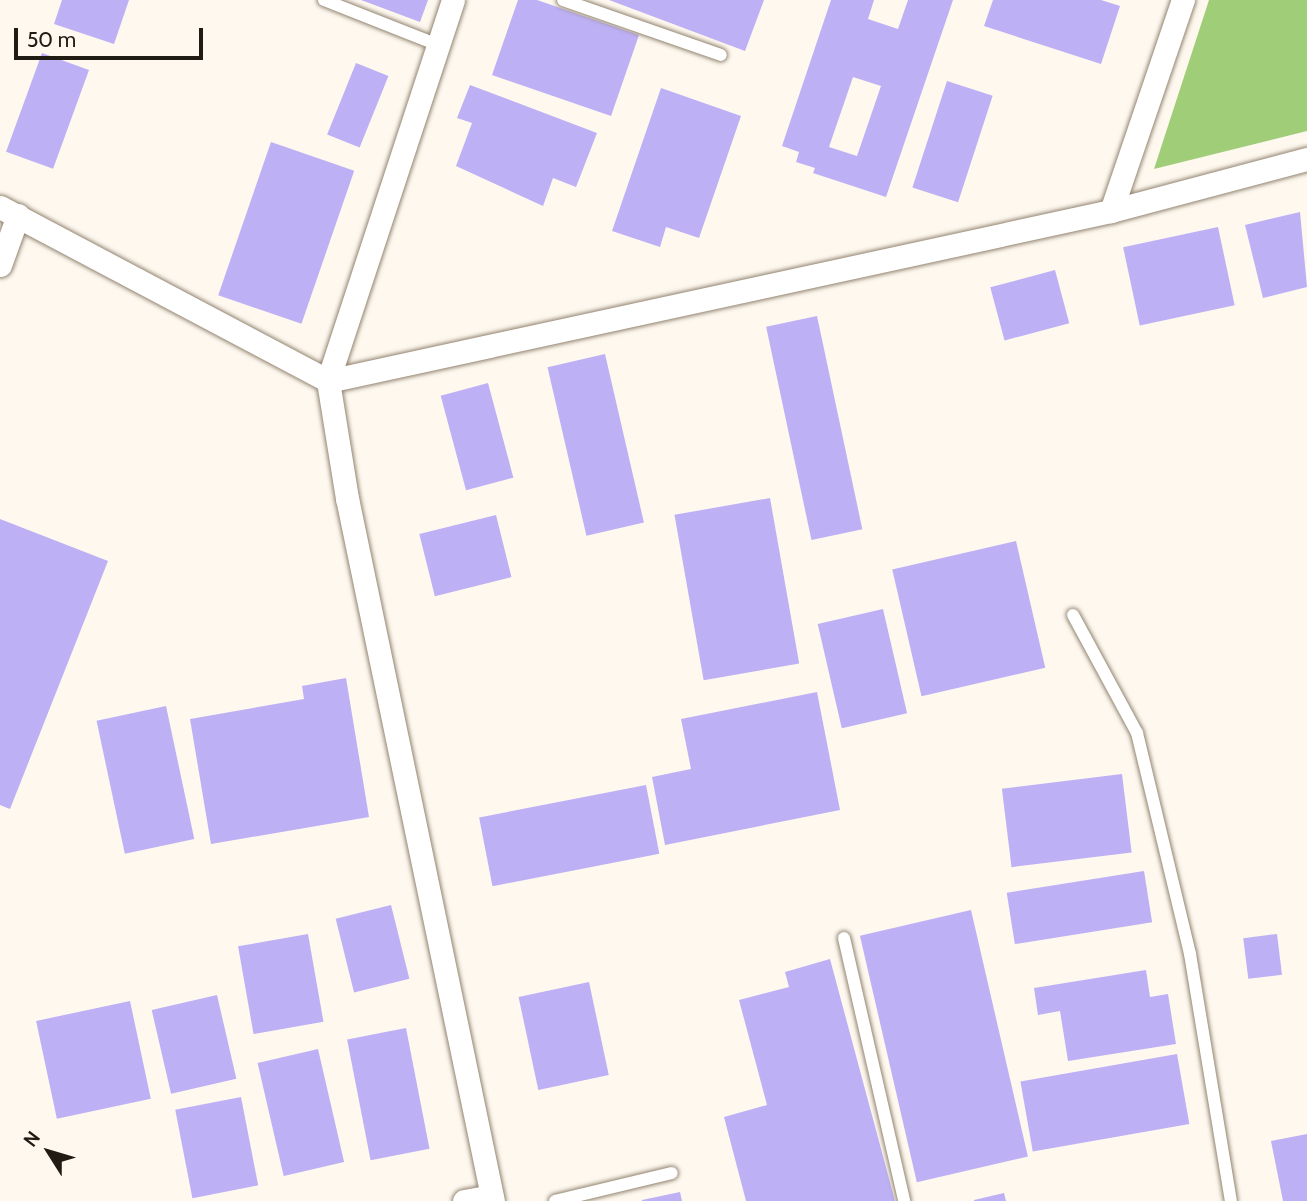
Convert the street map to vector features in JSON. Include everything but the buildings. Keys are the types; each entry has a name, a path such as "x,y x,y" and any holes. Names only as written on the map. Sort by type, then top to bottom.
{"street":[{"path":"453,0 328,381 347,498 492,1199 464,1201"},
{"path":"1111,211 1183,0"},
{"path":"0,265 9,211 328,381 1111,211 1307,159"}],"lane":[{"path":"324,0 438,45"},
{"path":"563,0 721,55"},
{"path":"1073,615 1137,733 1190,954 1231,1201"},
{"path":"844,938 904,1201"},
{"path":"555,1201 672,1173"}],"green space":[{"path":"1209,0 1307,0 1307,131 1154,169"}]}
